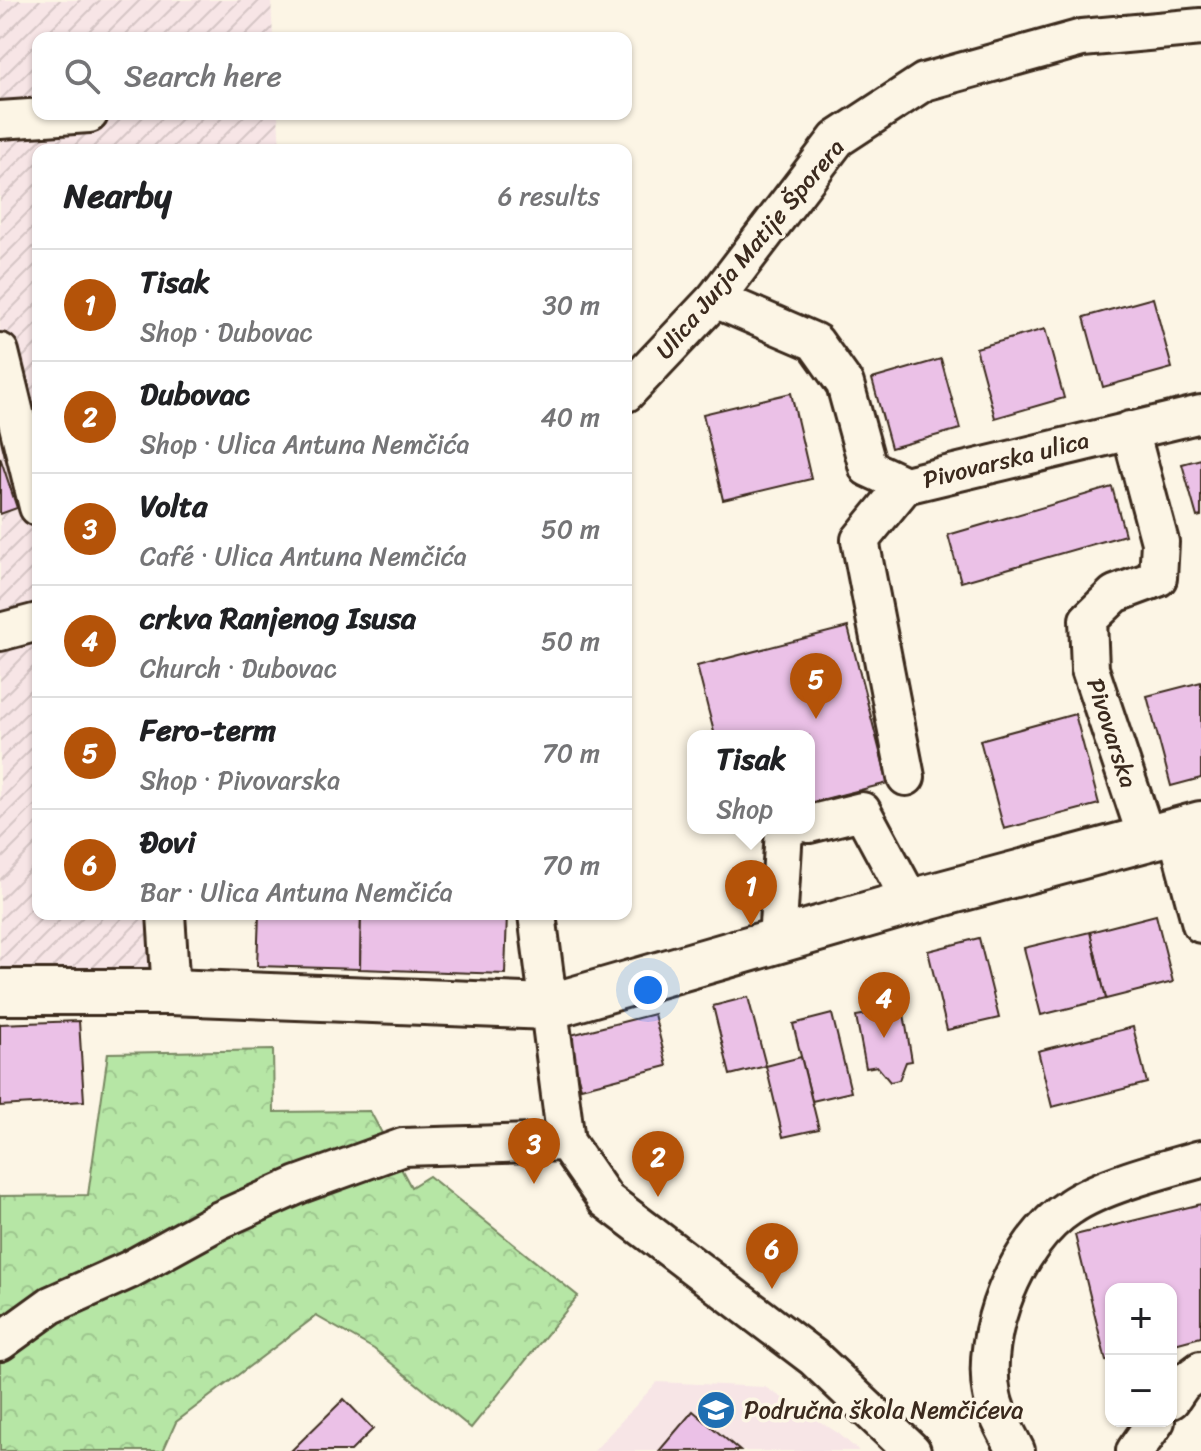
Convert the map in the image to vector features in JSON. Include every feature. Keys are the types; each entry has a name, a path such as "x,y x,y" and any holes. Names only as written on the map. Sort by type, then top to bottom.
{"main road":[{"path":"0,992 171,992 548,1007 911,902 1175,831"}],"street":[{"name":"Ulica Jurja Matije Šporera","path":"632,387 715,299 837,139 924,82 1082,38 1201,27"},
{"path":"0,120 32,118"},
{"name":"Pivovarska ulica","path":"715,299 815,342 845,384 868,468 905,485 1201,414"},
{"path":"0,352 32,483"},
{"name":"Pivovarska","path":"1130,430 1160,542 1158,578 1115,594 1088,620 1090,669 1175,831"},
{"path":"905,485 860,540 906,777"},
{"path":"0,632 32,624"},
{"path":"815,823 862,811 911,902"},
{"path":"1175,831 1201,924"},
{"path":"777,941 784,834"},
{"path":"166,920 171,992"},
{"path":"538,920 566,1142 606,1200 814,1358 895,1446"},
{"path":"0,1342 51,1305 129,1270 220,1220 298,1185 403,1147 566,1142"},
{"path":"1016,1451 992,1397 989,1340 1015,1272 1039,1238 1069,1207 1149,1173 1201,1159"},
{"path":"1177,1391 1201,1370"},
{"path":"1135,1451 1152,1427"}],"shaded area":[{"path":"0,0 271,0 273,32 32,32 32,120 278,120 280,144 32,144 32,920 187,920 191,969 0,972"},
{"name":"Područna škola Nemčićeva","path":"657,1382 765,1387 838,1433 859,1451 594,1451"}],"green space":[{"path":"273,1050 274,1112 370,1111 411,1187 429,1176 578,1296 471,1428 374,1349 316,1316 176,1422 163,1451 0,1451 0,1196 88,1195 108,1053"}],"building":[{"path":"1153,298 1172,368 1103,387 1084,317"},
{"path":"1045,329 1064,398 995,418 976,348"},
{"path":"941,359 960,429 891,448 872,379"},
{"path":"791,393 811,479 723,500 703,414"},
{"path":"0,457 17,508 0,514"},
{"path":"1201,459 1201,516 1197,517 1182,464"},
{"path":"1112,487 1125,535 961,582 948,535"},
{"path":"848,627 888,783 815,801 815,730 713,730 697,666"},
{"path":"1201,682 1201,778 1171,786 1147,696"},
{"path":"1075,714 1099,804 1004,829 980,740"},
{"path":"1156,915 1173,982 1106,999 1090,932"},
{"path":"259,920 361,920 360,969 257,966"},
{"path":"361,920 507,920 505,974 360,969"},
{"path":"1090,932 1106,999 1041,1015 1024,948"},
{"path":"979,938 999,1018 947,1030 928,951"},
{"path":"748,997 766,1066 730,1075 713,1006"},
{"path":"903,1008 912,1061 906,1062 899,1080 890,1082 877,1066 866,1068 856,1016"},
{"path":"654,1014 667,1066 581,1088 567,1036"},
{"path":"832,1014 851,1092 812,1101 793,1024"},
{"path":"79,1021 84,1101 0,1106 0,1024"},
{"path":"1133,1027 1147,1083 1052,1107 1038,1051"},
{"path":"801,1057 819,1129 783,1137 766,1066"},
{"path":"1201,1204 1201,1337 1177,1343 1177,1283 1105,1283 1105,1357 1075,1235"},
{"path":"344,1399 373,1429 351,1451 291,1451"},
{"path":"693,1411 740,1451 659,1451"}],"place":[{"name":"Fero-term","path":"816,719"},
{"name":"Tisak","path":"751,926"},
{"name":"crkva Ranjenog Isusa","path":"884,1038"},
{"name":"Volta","path":"534,1184"},
{"name":"Dubovac","path":"658,1197"},
{"name":"Đovi","path":"772,1289"},
{"name":"Područna škola Nemčićeva","path":"716,1410"}]}
